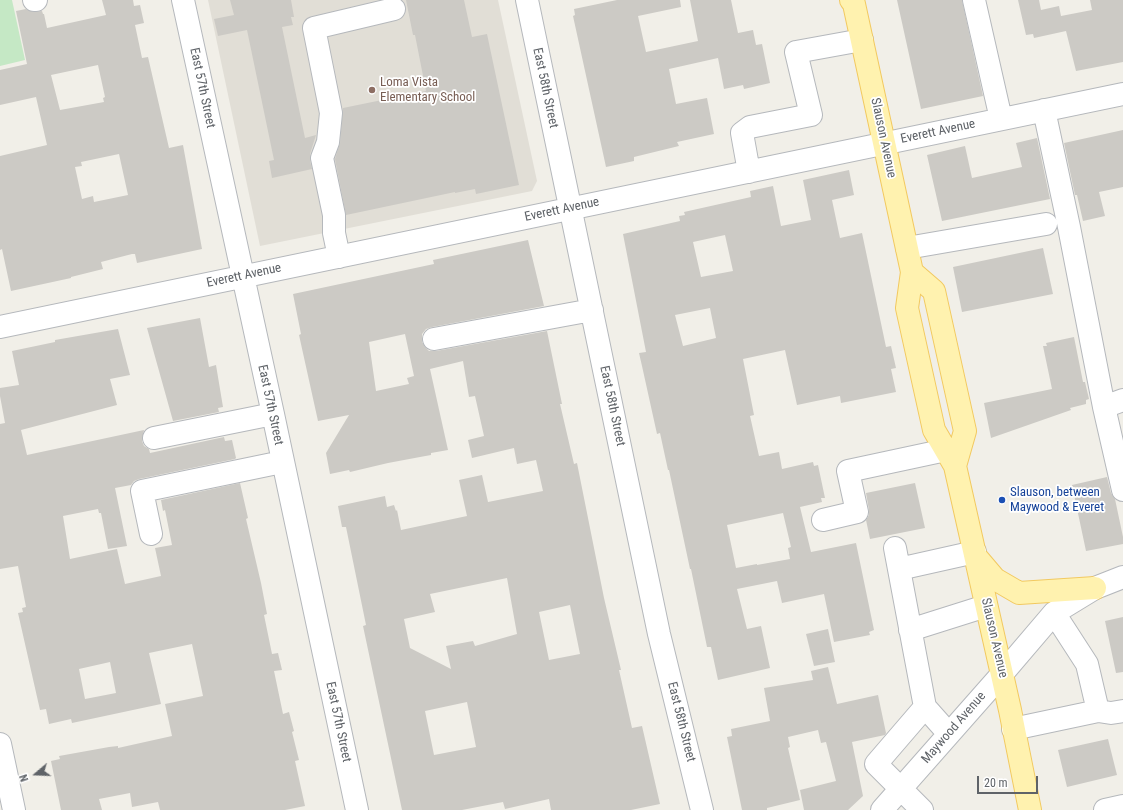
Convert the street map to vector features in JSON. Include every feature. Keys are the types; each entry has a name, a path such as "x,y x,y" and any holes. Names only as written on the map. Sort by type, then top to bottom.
{"main road":[{"name":"Slauson Avenue","path":"854,1 912,272 907,308 934,430 951,458 975,554 1030,810"},
{"name":"Slauson Avenue","path":"912,272 934,292 965,431 951,458"},
{"path":"975,554 995,579 1019,594 1095,588"}],"street":[{"name":"East 57th Street","path":"183,0 357,810"},
{"name":"East 58th Street","path":"527,0 660,634 702,810"},
{"path":"974,0 1002,119"},
{"path":"339,257 334,233 334,215 322,158 328,142 331,113 314,28 394,10"},
{"path":"749,172 742,133 750,127 811,115 796,52 862,40"},
{"name":"Everett Avenue","path":"0,327 1123,94"},
{"path":"1044,110 1069,227 1114,404 1123,490"},
{"path":"907,248 1046,224"},
{"path":"434,339 592,310"},
{"path":"154,438 273,414"},
{"path":"823,520 857,512 848,470 951,458"},
{"path":"151,534 142,491 282,462"},
{"path":"895,548 925,706 949,734"},
{"path":"899,569 975,554"},
{"name":"Maywood Avenue","path":"882,810 1054,613 1095,588 1123,577"},
{"path":"910,630 986,606"},
{"path":"1054,613 1087,664 1098,711"},
{"path":"922,810 876,764 925,706"},
{"path":"1013,729 1098,711 1111,714 1123,711"},
{"path":"0,744 14,810"},
{"path":"1105,810 1123,806"}],"shaded area":[{"name":"Loma Vista Elementary School","path":"208,0 498,0 537,181 532,191 260,246"}],"green space":[{"path":"0,0 12,0 25,60 0,66"}],"building":[{"path":"102,0 133,0 134,6 140,5 144,23 135,25 142,58 148,57 169,148 183,145 202,249 137,263 135,254 132,254 101,262 103,269 71,278 11,291 2,249 0,250 0,156 47,145 36,97 0,105 0,70 27,64 16,11 26,9 34,12 42,11 47,28 106,15","holes":["98,65 105,97 103,98 104,102 60,110 51,75","119,154 128,195 94,202 93,196 82,199 75,167 82,166 81,162"]},
{"path":"230,0 291,0 294,17 291,17 293,25 282,27 305,138 316,135 310,154 312,169 272,178 269,161 274,160 247,30 218,36 214,19 234,15"},
{"path":"406,0 464,0 472,37 487,34 519,185 476,194 475,189 455,192 346,215 335,159 340,143 343,108 426,91 415,35 413,35"},
{"path":"617,0 680,0 681,7 638,16 646,52 698,41 690,0 731,0 738,33 753,30 756,45 762,44 770,83 744,89 743,85 724,89 718,58 669,69 676,104 707,98 714,134 677,142 679,146 634,157 634,161 606,167 573,16 575,15 574,9"},
{"path":"897,0 962,0 983,96 921,109"},
{"path":"1018,0 1039,0 1041,10 1059,6 1061,16 1092,10 1090,0 1123,0 1123,62 1076,71 1066,31 1034,38 1033,34 1026,35"},
{"path":"1123,130 1123,187 1099,192 1105,216 1083,221 1077,195 1075,195 1064,143"},
{"path":"1037,138 1050,199 942,221 927,155 965,146 972,178 1022,167 1016,143"},
{"path":"849,170 854,195 832,200 840,238 862,233 886,347 891,346 896,368 891,369 896,392 841,403 840,396 797,405 785,350 743,359 754,415 750,416 759,456 779,452 782,469 813,462 814,466 818,465 825,498 821,498 822,502 800,507 811,552 856,543 874,630 869,632 870,635 834,642 824,594 782,603 777,581 737,589 747,629 761,626 770,668 718,680 711,647 707,647 669,470 660,433 657,434 639,353 646,352 623,234 680,221 679,216 685,215 684,212 751,197 750,191 773,186 781,226 811,220 803,180","holes":["725,235 733,271 701,277 693,242","710,308 716,338 683,346 675,315","783,513 791,547 788,548 790,559 736,568 727,525"]},
{"path":"528,240 544,306 432,327 426,329 422,334 422,342 429,351 436,351 547,331 562,404 560,404 574,464 577,463 632,728 642,726 660,804 631,810 551,810 549,799 505,809 503,802 462,810 402,810 363,626 366,625 346,527 342,527 338,506 385,496 387,507 394,505 396,511 397,510 401,530 467,516 459,480 482,475 488,502 543,491 536,460 517,464 514,448 472,458 468,440 484,436 475,396 469,397 463,361 430,369 448,450 350,472 349,470 330,474 326,453 349,415 318,421 299,335 301,334 293,294 434,264 433,260","holes":["405,334 414,376 407,378 409,384 376,391 369,342","507,578 517,634 475,646 473,641 446,646 451,669 410,648 404,619 435,612 430,594","570,605 580,654 549,660 539,612","467,702 476,747 434,755 425,711"]},
{"path":"1043,248 1053,294 962,312 953,267"},
{"path":"200,318 209,367 216,365 223,407 218,408 219,412 173,421 147,328"},
{"path":"118,329 130,375 110,379 117,405 21,430 27,455 144,430 142,441 144,446 149,449 150,453 224,437 225,441 232,440 235,459 139,479 134,481 131,485 115,488 127,546 108,549 101,513 99,513 98,509 63,516 70,559 117,549 125,584 161,576 155,548 172,545 165,510 163,511 161,500 240,483 248,518 246,519 267,614 264,615 272,654 278,653 282,670 274,671 283,714 289,712 294,731 292,732 299,760 295,761 305,806 285,810 160,810 158,802 132,807 130,793 99,799 102,810 61,810 51,761 60,759 59,756 109,747 118,746 118,748 172,736 165,704 203,696 192,644 149,653 161,704 72,723 71,719 49,724 46,709 40,710 18,613 23,612 22,608 26,607 18,566 0,569 0,424 5,423 0,388 19,385 12,351 55,342 55,340","holes":["110,662 116,693 85,699 79,669"]},
{"path":"1074,337 1083,382 1085,382 1089,399 1086,400 1086,404 1070,408 1071,410 991,438 984,403 1052,389 1043,346 1047,346 1046,343"},
{"path":"1107,477 1111,493 1115,499 1123,537 1123,544 1086,551 1072,485"},
{"path":"915,483 925,528 870,539 866,520 869,515 869,510 866,493"},
{"path":"1123,617 1123,672 1116,673 1105,621"},
{"path":"828,629 835,662 814,666 806,634"},
{"path":"828,667 837,704 878,695 886,733 885,735 852,742 863,796 848,810 804,810 800,790 836,781 826,742 821,743 818,730 788,737 790,747 788,748 800,800 767,808 767,810 742,810 727,737 732,736 731,729 770,721 764,688 813,680 811,671"},
{"path":"1108,739 1117,775 1067,787 1058,750"}],"place":[{"name":"Loma Vista Elementary School","path":"372,90"},
{"name":"Slauson, between Maywood & Everet","path":"1002,500"}]}
